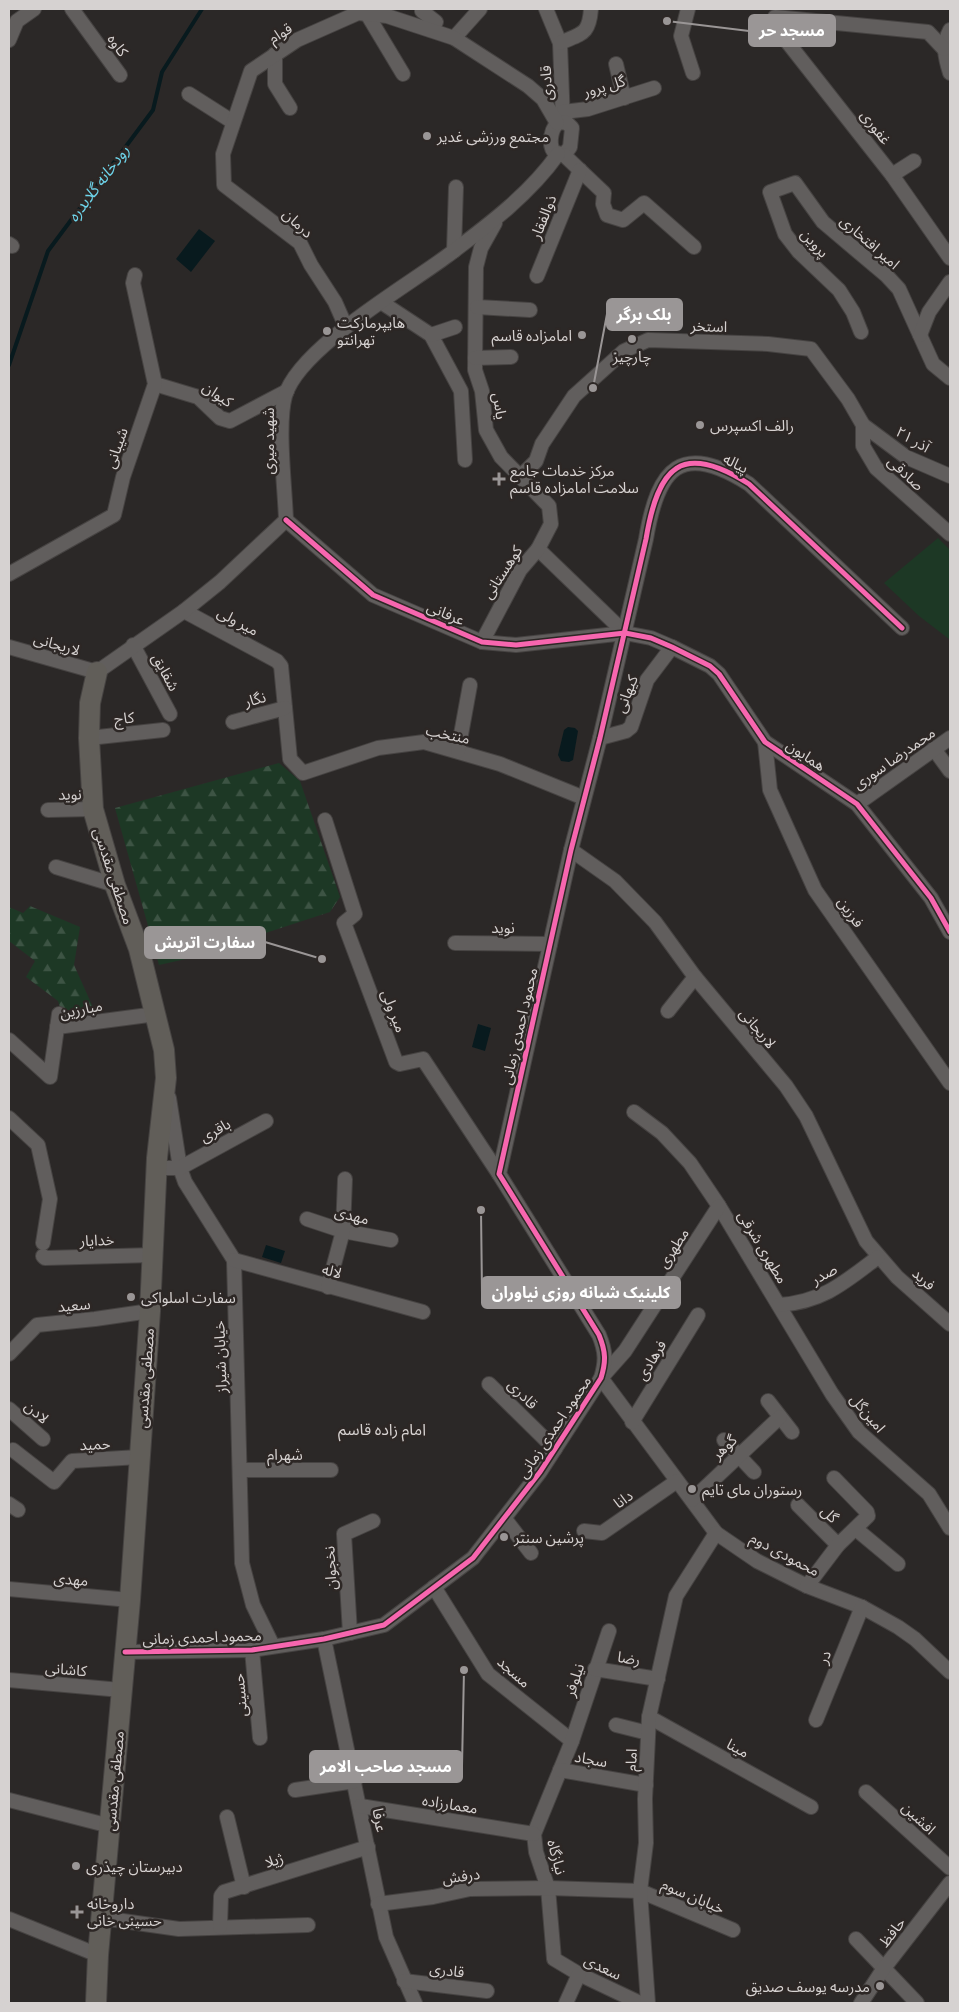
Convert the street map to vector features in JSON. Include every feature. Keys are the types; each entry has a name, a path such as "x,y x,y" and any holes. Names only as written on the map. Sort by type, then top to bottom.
{"main road":[{"name":"مصطفی مقدسی","path":"96,2003 98,1956 130,1600 150,1311 157,1168 166,1078 164,1050 139,949 114,886 93,809 88,738 90,703 97,672"}],"street":[{"path":"13,16 26,9"},
{"path":"13,16 34,9"},
{"name":"کاوه","path":"72,9 120,75"},
{"path":"423,9 422,11 436,22 431,30"},
{"path":"454,38 480,9"},
{"name":"قادری","path":"546,9 560,43 561,119"},
{"path":"560,43 585,31 590,25 590,9"},
{"path":"688,9 681,36 693,73"},
{"path":"359,12 387,16 454,38 528,86 561,119 554,128 552,149 580,170 604,193 603,204 607,215 623,220 641,203 644,203 694,247"},
{"path":"359,12 403,74"},
{"name":"قوام","path":"224,185 223,154 251,71 297,40 359,12"},
{"path":"9,40 13,16"},
{"name":"غفوری","path":"944,50 928,32 775,17 785,39 892,175 950,258"},
{"path":"950,30 945,40 944,50 950,72"},
{"path":"276,54 275,84 290,108"},
{"path":"616,64 624,98"},
{"name":"گل پرور","path":"561,119 654,88"},
{"path":"189,94 233,122"},
{"name":"شهید میری","path":"286,520 282,416 287,392 296,375 346,327 454,251 499,216 545,173 570,147 572,128 561,119"},
{"path":"892,175 914,161"},
{"name":"ذوالفقار","path":"537,276 580,170"},
{"name":"پروین","path":"794,183 770,192 785,234 799,252 839,290 853,312 861,332"},
{"name":"امیر افتخاری","path":"794,183 823,222 887,276 899,289 933,364 950,378"},
{"name":"درمان","path":"224,185 300,243 311,265 336,302 346,327"},
{"path":"454,251 456,187"},
{"name":"یاس","path":"499,216 481,248 476,267 475,370 482,391 486,430 501,457 549,506 551,524 538,549"},
{"path":"136,275 133,283 155,384"},
{"path":"920,335 929,312 950,282"},
{"path":"381,302 431,336 461,391 465,460"},
{"path":"477,306 530,310"},
{"path":"431,336 455,327"},
{"name":"استخر","path":"521,476 536,461 547,435 574,396 624,351 648,340 768,344 811,349"},
{"name":"صادقی","path":"811,349 848,399 863,425 863,446 876,468 950,534"},
{"path":"475,358 511,357"},
{"name":"کیوان","path":"155,384 198,397 220,418 230,421 287,392"},
{"name":"شیبانی","path":"9,574 113,516 123,477 155,384"},
{"path":"461,391 482,391"},
{"name":"۲۱ آذر","path":"863,425 906,456 950,476"},
{"name":"پیاله","path":"625,632 652,506 662,484 676,469 687,463 697,462 720,468 749,484 902,628"},
{"path":"97,672 184,611 220,582 286,520"},
{"name":"عرفانی","path":"286,520 372,595 482,642 516,645 625,632"},
{"path":"538,549 625,632"},
{"name":"کوهستانی","path":"482,642 520,570 538,549"},
{"name":"میر ولی","path":"184,611 277,661 281,666 290,759 303,772"},
{"name":"همایون","path":"625,632 650,638 672,647 710,666 719,674 766,742 857,804 931,898 950,932"},
{"name":"محمود احمدی زمانی","path":"125,1652 252,1650 324,1639 384,1625 473,1558 505,1519 555,1450 575,1415 601,1378 606,1361 605,1349 599,1335 499,1174 571,850 625,632"},
{"name":"شقایق","path":"134,645 170,714"},
{"name":"لاریجانی","path":"9,647 97,672"},
{"name":"کیهانی","path":"600,738 626,731 631,727 647,680 672,647"},
{"path":"458,751 470,685"},
{"name":"نگار","path":"233,722 285,708"},
{"name":"کاج","path":"88,738 163,730"},
{"name":"محمدرضا سوری","path":"857,804 950,738"},
{"name":"منتخب","path":"303,772 378,748 424,742 458,751 547,781 584,798"},
{"name":"فرزین","path":"766,742 770,790 815,890 950,1083"},
{"path":"934,749 950,771"},
{"name":"نوید","path":"48,810 93,809"},
{"name":"میر ولی","path":"326,820 355,914 344,923 396,1062 400,1064 423,1059 499,1174"},
{"name":"لاریجانی","path":"571,850 615,881 655,922 695,976 786,1086 806,1116 866,1242 878,1258"},
{"path":"56,867 114,886"},
{"name":"نوید","path":"455,943 550,944"},
{"path":"668,1011 695,976"},
{"name":"مبارزین","path":"9,1040 50,1077 58,1021 156,1014"},
{"path":"166,1078 180,1168 195,1200 234,1260"},
{"name":"مطهری شرقی","path":"634,1112 662,1133 690,1163 719,1206 779,1305"},
{"name":"خدایار","path":"9,1118 37,1143 50,1199 43,1250 45,1258 153,1255"},
{"name":"باقری","path":"180,1168 266,1121"},
{"path":"157,1168 180,1168"},
{"path":"328,1287 343,1230 345,1179"},
{"name":"مطهری","path":"601,1378 625,1351 719,1206"},
{"name":"مهدی","path":"307,1219 343,1230 391,1240"},
{"name":"صدر","path":"779,1305 799,1304 834,1290 878,1258"},
{"name":"فرید","path":"878,1258 950,1324"},
{"name":"لاله","path":"234,1260 423,1312"},
{"name":"خیابان شیراز","path":"234,1260 242,1563 253,1605 273,1646"},
{"name":"امین‌گل","path":"779,1305 832,1394 860,1432 929,1494 950,1528"},
{"name":"سعید","path":"9,1352 37,1325 95,1320 150,1311"},
{"name":"فرهادی","path":"632,1422 698,1315"},
{"name":"محمودی دوم","path":"601,1378 716,1533 756,1561 807,1586 862,1607 898,1627 915,1639 950,1672"},
{"name":"قادری","path":"489,1384 555,1450"},
{"path":"768,1401 792,1432"},
{"name":"لادن","path":"9,1409 43,1439"},
{"name":"گوهر","path":"692,1500 780,1417"},
{"path":"724,1440 754,1472"},
{"name":"حمید","path":"13,1450 54,1482 72,1461 139,1458"},
{"name":"شهرام","path":"240,1470 331,1470"},
{"path":"807,1586 838,1545 866,1521 868,1516 867,1512 834,1478"},
{"name":"دانا","path":"584,1531 602,1533 677,1481"},
{"name":"گل","path":"798,1505 838,1545"},
{"path":"505,1519 531,1553"},
{"name":"نخجوان","path":"350,1633 344,1534 373,1520"},
{"path":"856,1529 898,1564"},
{"name":"امام","path":"648,2003 640,1891 646,1843 649,1718 676,1596 716,1533"},
{"name":"مسجد","path":"434,1587 488,1674 572,1741"},
{"name":"مهدی","path":"9,1589 130,1600"},
{"name":"در","path":"816,1720 862,1607"},
{"name":"نیلوفر","path":"572,1741 609,1631"},
{"name":"عرفا","path":"324,1639 386,1937 415,2003"},
{"name":"حسینی","path":"252,1650 260,1738"},
{"name":"رضا","path":"595,1669 658,1679"},
{"name":"کاشانی","path":"9,1680 121,1690"},
{"name":"مینا","path":"649,1718 811,1807"},
{"path":"616,1725 648,1733"},
{"name":"نیازگاه","path":"554,1959 548,1888 536,1852 534,1834 572,1741"},
{"name":"سجاد","path":"560,1770 646,1785"},
{"path":"295,1790 355,1781"},
{"name":"افشین","path":"866,1792 950,1868"},
{"path":"9,1800 110,1826"},
{"name":"معمارزاده","path":"360,1806 534,1834"},
{"path":"227,1817 244,1887"},
{"name":"ژیلا","path":"220,1927 222,1894 368,1847"},
{"name":"حافظ","path":"861,2003 884,1968 950,1883"},
{"name":"درفش","path":"378,1904 433,1897 470,1889 548,1888 640,1891"},
{"name":"خیابان سوم","path":"640,1891 733,1930"},
{"path":"102,1918 179,1929 308,1925"},
{"path":"9,1919 98,1956"},
{"path":"856,1940 917,2003"},
{"name":"سعدی","path":"554,1959 579,1974 640,2003"},
{"path":"566,2003 579,1974"},
{"name":"قادری","path":"404,1981 487,1991"}],"green space":[{"path":"938,538 950,550 949,639 919,616 884,583"},
{"path":"279,763 300,781 340,897 330,912 186,959 159,965 115,808"},
{"path":"30,906 80,927 74,965 96,1014 64,1020 58,1001 26,977 35,961 9,941 9,907 23,913"}],"shaded area":[{"path":"199,229 215,241 191,272 176,259"},
{"path":"568,727 575,728 578,731 573,760 569,762 561,761 558,755 564,730"},
{"path":"478,1024 491,1028 485,1051 472,1047"},
{"path":"266,1245 285,1251 281,1263 262,1257"}],"waterway":[{"name":"رودخانه گلابدره","path":"9,365 48,251 153,110 162,72 202,9"}],"cycle path":[{"path":"125,1652 252,1650 324,1639 384,1625 473,1558 540,1472 601,1378 604,1357 599,1335 499,1174 571,850 600,738 651,514 666,479 676,468 690,464 706,464 726,471 749,484 902,628"},
{"path":"286,520 373,595 482,642 516,645 625,633 651,638 710,666 719,674 765,742 857,804 931,898 950,932"}],"place":[{"name":"مسجد حر","path":"667,21"},
{"name":"مجتمع ورزشی غدیر","path":"427,136"},
{"name":"هایپرمارکت تهرانتو","path":"327,331"},
{"name":"امامزاده قاسم","path":"582,335"},
{"name":"چارچیز","path":"632,339"},
{"name":"بلک برگر","path":"593,388"},
{"name":"رالف اکسپرس","path":"700,425"},
{"name":"مرکز خدمات جامع سلامت امامزاده قاسم","path":"499,479"},
{"name":"سفارت اتریش","path":"322,959"},
{"name":"کلینیک شبانه روزی نیاوران","path":"481,1210"},
{"name":"سفارت اسلواکی","path":"131,1297"},
{"name":"رستوران مای تایم","path":"692,1489"},
{"name":"پرشین سنتر","path":"504,1537"},
{"name":"مسجد صاحب الامر","path":"464,1670"},
{"name":"دبیرستان چیذری","path":"76,1866"},
{"name":"داروخانه‌ حسینی خانی","path":"77,1912"},
{"name":"مدرسه یوسف صدیق","path":"880,1986"}],"district":[{"name":"امام زاده قاسم","path":"382,1429"}]}
